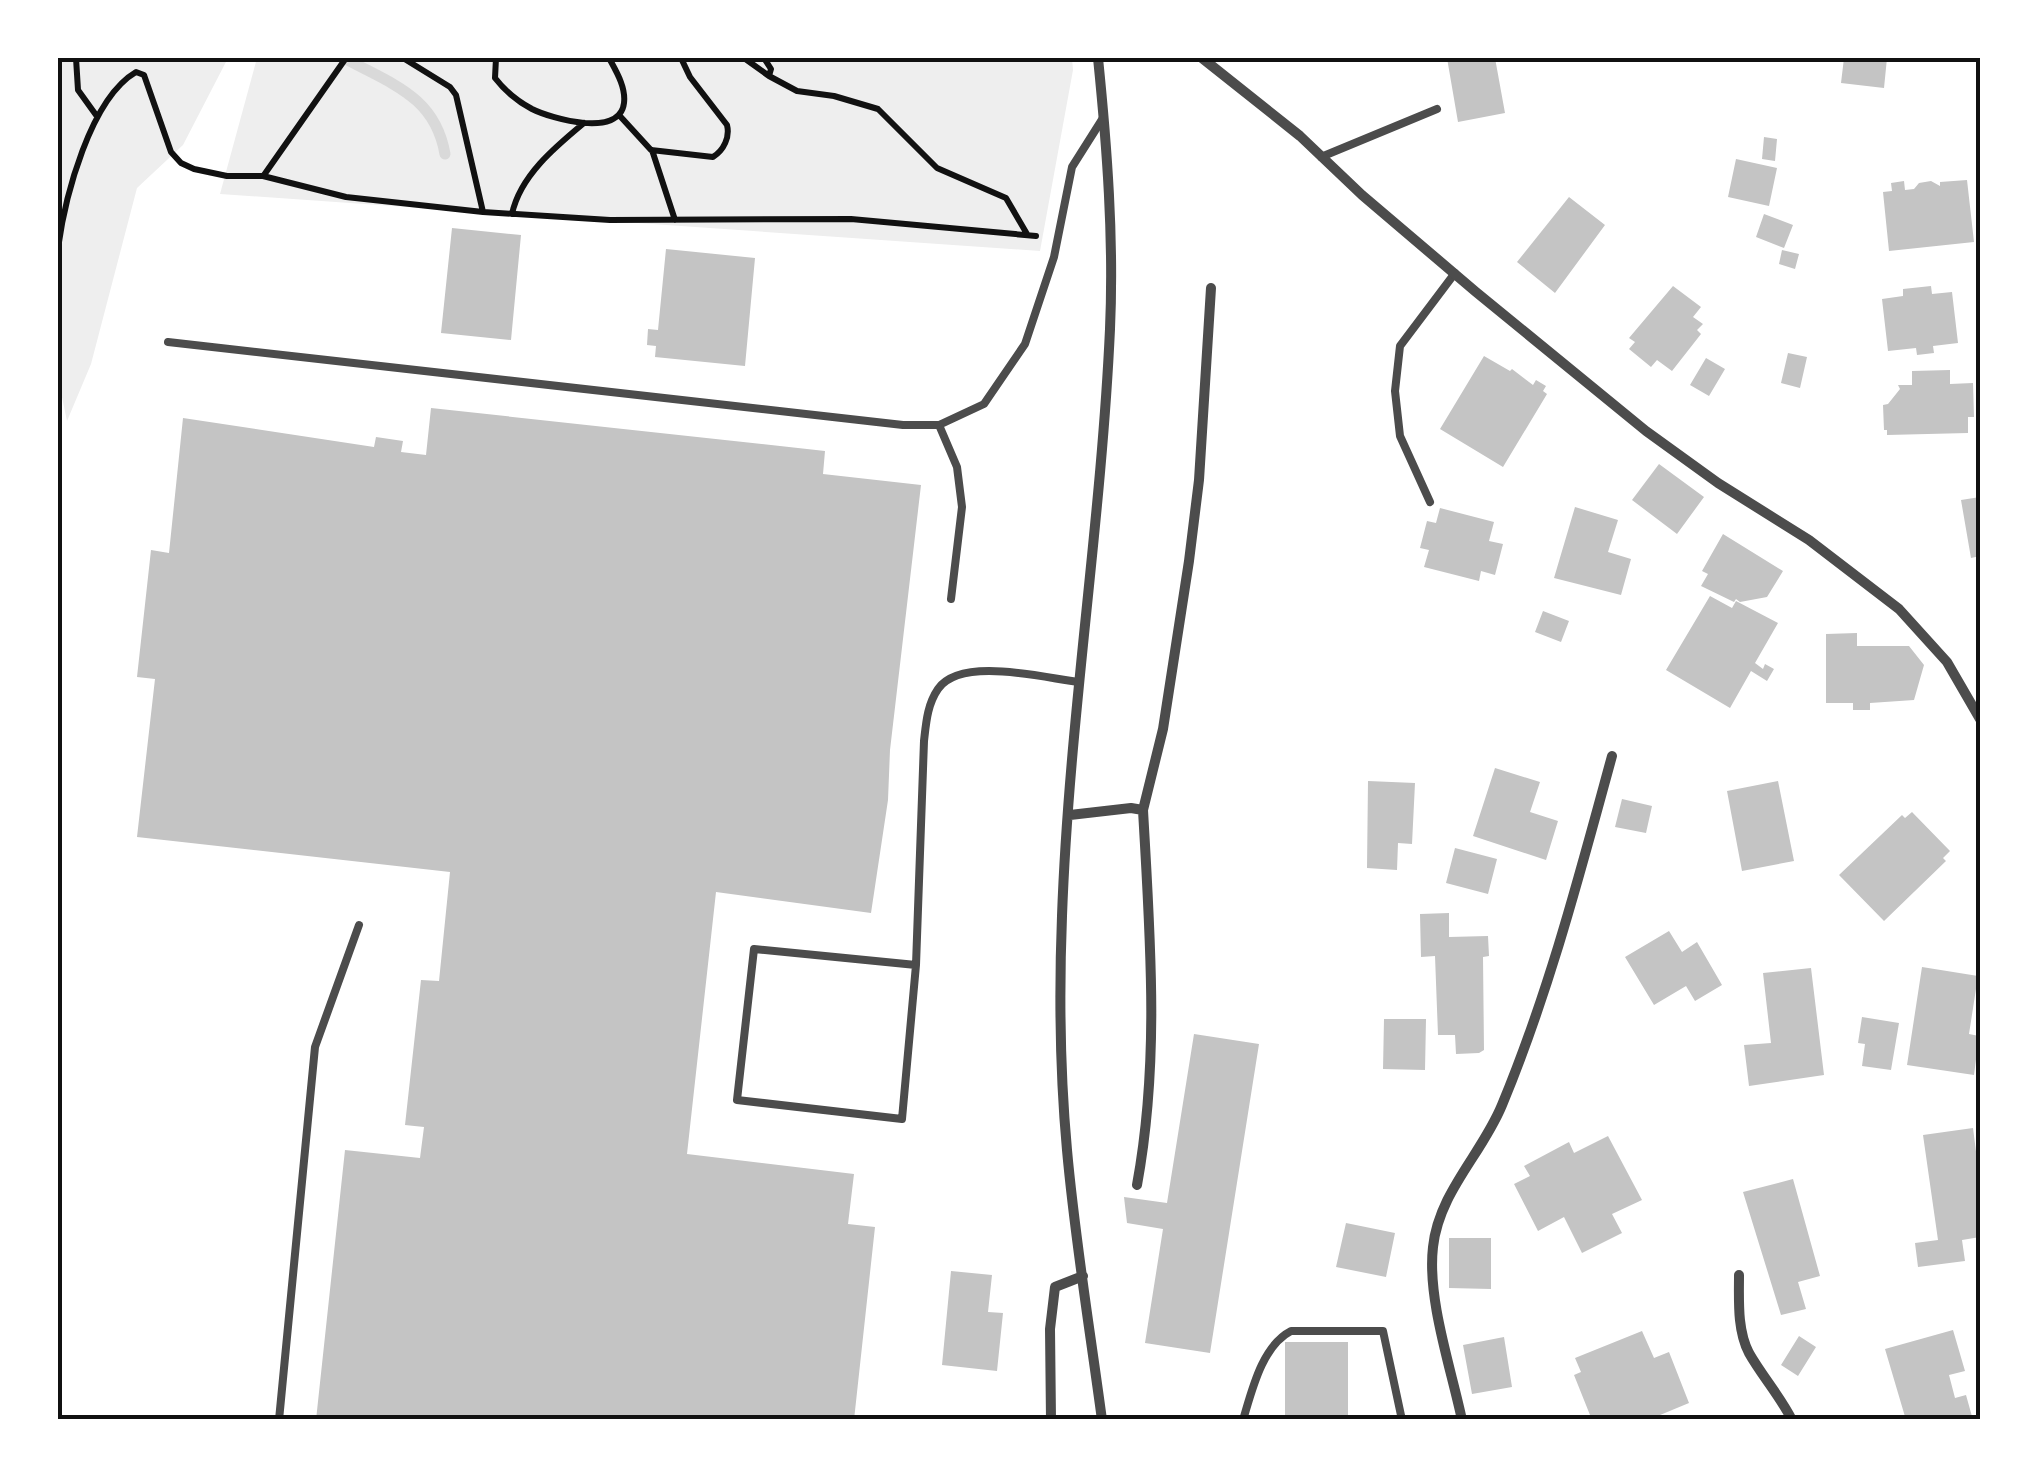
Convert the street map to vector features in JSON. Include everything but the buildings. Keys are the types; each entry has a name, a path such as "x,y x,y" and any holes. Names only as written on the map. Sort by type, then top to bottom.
{"street":[{"path":"1098,58 1110,228 1110,324 1062,914 1062,1026 1067,1149 1102,1420"},
{"path":"1202,58 1271,112 1646,431 1718,483 1809,540 1899,609 1947,662 1980,719"},
{"path":"1137,1185 1151,1094 1151,980 1143,810 1163,729 1200,480 1211,288"},
{"path":"1462,1420 1435,1299 1432,1249 1440,1211 1500,1110 1523,1053 1612,756"},
{"path":"1070,816 1143,810"},
{"path":"1739,1275 1739,1314 1748,1351 1792,1420"},
{"path":"1051,1420 1050,1329 1055,1287 1083,1276"}],"lane":[{"path":"1321,157 1438,109"},
{"path":"168,342 902,426 939,425 984,404 1026,344 1040,306 1072,167 1103,118"},
{"path":"1430,502 1400,436 1395,391 1400,346 1455,274 1444,263"},
{"path":"939,425 957,467 962,507 951,599"},
{"path":"916,965 754,949 737,1100 902,1118 916,965 928,709 939,687 956,674 982,670 1079,682"},
{"path":"279,1420 315,1048 359,925"},
{"path":"1243,1420 1262,1366 1279,1337 1291,1330 1383,1331 1402,1420"}],"path":[{"path":"76,58 78,90 96,115"},
{"path":"263,176 346,58"},
{"path":"404,58 456,95 483,212"},
{"path":"496,58 495,78 516,99 558,119 599,123 619,116"},
{"path":"609,58 624,89 619,116"},
{"path":"652,150 713,156 725,144 726,124 690,77 682,58"},
{"path":"744,58 797,91 834,96 878,109 938,168 1006,198 1028,236"},
{"path":"764,58 771,69 768,76"},
{"path":"58,248 96,115 115,89 136,72 144,75 171,152 181,163 227,176 263,176 346,198 512,214 675,220 851,219 1057,238"},
{"path":"619,116 652,150 675,220"},
{"path":"512,214 520,188 562,141 584,123"}],"shaded area":[{"path":"58,58 228,58 183,145 137,188 91,364 67,421 58,378"},
{"path":"257,58 1072,58 1073,70 1040,251 220,194"}],"waterway":[{"path":"344,58 394,85 421,105 440,134 445,154"}]}
